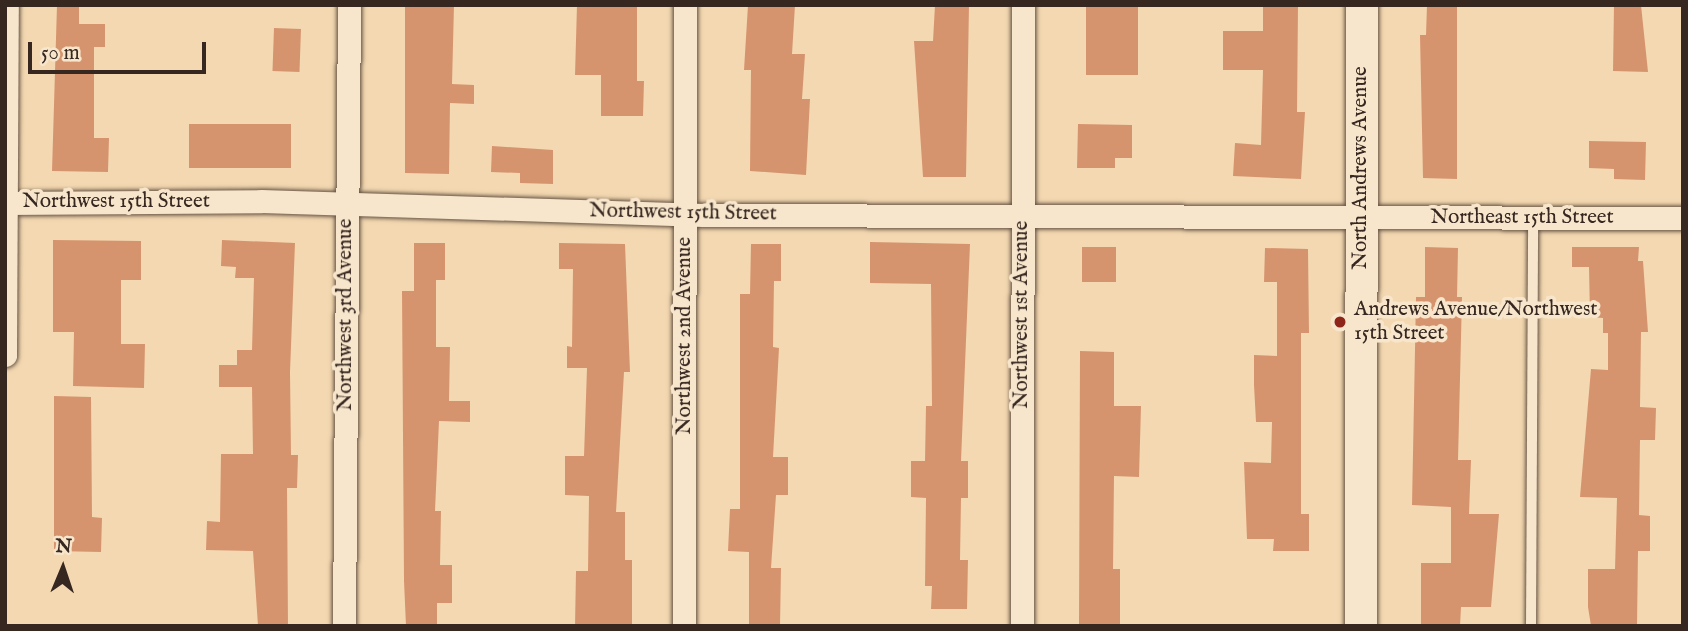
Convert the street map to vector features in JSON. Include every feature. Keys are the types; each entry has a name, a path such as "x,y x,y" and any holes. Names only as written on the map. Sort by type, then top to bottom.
{"main road":[{"name":"North Andrews Avenue","path":"1361,626 1362,5"}],"street":[{"path":"5,355 6,5"},
{"name":"Northwest 3rd Avenue","path":"344,626 349,5"},
{"name":"Northwest 2nd Avenue","path":"684,626 685,5"},
{"name":"Northwest 1st Avenue","path":"1022,626 1023,5"},
{"name":"Northwest 15th Street","path":"6,203 685,213 1360,217"},
{"name":"Northeast 15th Street","path":"1360,217 1683,218"}],"lane":[{"path":"1531,626 1533,218"}],"building":[{"path":"57,5 79,5 79,24 105,24 105,47 94,47 94,138 109,138 108,172 52,171"},
{"path":"405,5 454,5 452,84 474,85 474,104 450,103 449,174 405,173"},
{"path":"577,5 637,5 637,81 644,81 643,116 601,116 601,75 575,75"},
{"path":"748,5 795,5 792,54 805,54 802,99 810,99 806,175 750,171 751,70 744,70"},
{"path":"935,5 969,5 966,177 923,177 914,41 933,41"},
{"path":"1086,5 1138,5 1138,75 1086,75"},
{"path":"1263,5 1298,5 1297,112 1305,112 1301,179 1233,176 1235,143 1261,145 1263,70 1223,70 1223,31 1263,31"},
{"path":"1427,5 1457,5 1457,179 1423,178 1420,35 1426,35"},
{"path":"1614,5 1641,5 1648,72 1613,71"},
{"path":"274,28 301,29 299,72 272,71"},
{"path":"189,124 291,124 291,168 189,168"},
{"path":"1078,124 1132,125 1132,158 1115,158 1115,168 1077,168"},
{"path":"1589,141 1646,142 1645,180 1614,179 1614,169 1589,168"},
{"path":"492,146 553,150 553,184 520,183 520,173 491,172"},
{"path":"53,240 141,241 141,280 121,280 121,344 145,344 144,388 73,386 74,332 53,332"},
{"path":"222,240 295,243 290,372 291,455 298,455 297,488 287,488 288,626 258,626 253,551 206,550 207,521 220,522 221,454 253,454 252,387 219,387 219,365 237,365 237,350 252,350 254,278 235,278 236,267 221,266"},
{"path":"870,242 970,244 961,461 968,461 968,498 961,498 960,560 968,560 967,609 931,609 932,586 925,586 926,498 911,497 911,461 925,461 926,406 932,406 931,284 870,283"},
{"path":"414,243 445,243 445,280 436,280 436,347 450,347 449,401 470,401 470,422 439,421 435,511 441,511 440,565 452,565 452,603 437,603 437,626 406,626 402,291 414,291"},
{"path":"559,243 625,244 630,372 624,372 616,512 625,512 625,560 632,560 632,626 575,626 576,571 588,571 589,496 565,495 565,456 584,456 587,368 567,368 567,346 572,347 573,269 559,269"},
{"path":"751,244 781,244 781,281 774,281 773,347 779,348 773,457 788,457 788,495 776,495 771,568 781,568 780,626 749,626 749,552 728,551 730,509 740,509 740,294 750,294"},
{"path":"1082,247 1116,247 1116,282 1082,282"},
{"path":"1425,247 1458,248 1457,297 1462,297 1458,460 1471,460 1469,514 1499,514 1491,607 1461,607 1460,626 1421,626 1421,563 1451,563 1451,507 1412,505 1416,297 1425,297"},
{"path":"1572,247 1639,247 1638,261 1643,261 1648,332 1641,332 1640,407 1656,408 1655,440 1640,440 1639,515 1650,516 1650,551 1638,551 1637,626 1591,626 1588,569 1615,569 1617,498 1580,497 1591,369 1608,370 1608,333 1603,333 1603,318 1590,317 1589,267 1572,267"},
{"path":"1265,248 1308,249 1309,333 1301,333 1301,514 1309,514 1309,551 1273,551 1274,539 1247,539 1244,462 1271,463 1272,422 1256,422 1254,385 1254,355 1277,356 1277,282 1264,282"},
{"path":"1080,351 1114,352 1114,406 1141,406 1139,477 1114,476 1113,569 1120,569 1120,626 1079,626"},
{"path":"54,396 91,397 92,517 102,518 101,552 54,551"}],"place":[{"name":"Andrews Avenue/Northwest 15th Street","path":"1340,322"}]}
